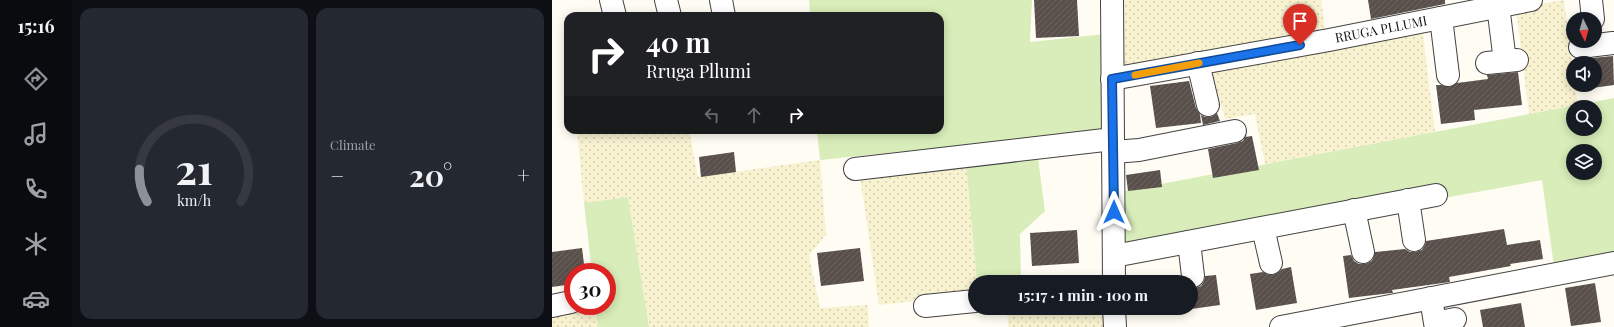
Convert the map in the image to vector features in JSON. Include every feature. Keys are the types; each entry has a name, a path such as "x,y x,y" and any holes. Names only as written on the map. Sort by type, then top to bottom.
{"street":[{"path":"611,0 614,12"},
{"path":"666,0 669,12"},
{"path":"721,0 723,12"},
{"path":"1112,0 1114,275"},
{"name":"RRUGA PLLUMI","path":"1112,79 1531,0"},
{"path":"1591,0 1592,12"},
{"path":"1498,6 1503,61"},
{"path":"1441,18 1448,75"},
{"path":"1198,63 1208,105"},
{"path":"855,169 1113,146 1139,150 1235,131"},
{"path":"1114,256 1436,195"},
{"path":"1408,200 1414,240"},
{"path":"1354,210 1362,252"},
{"path":"1263,228 1271,263"},
{"path":"1189,242 1193,275"},
{"path":"1281,327 1374,318 1430,298 1501,294 1562,273 1614,263"},
{"path":"1562,273 1566,283 1584,280"},
{"path":"1430,298 1435,323 1455,319"},
{"path":"925,306 968,302"},
{"path":"1114,315 1115,327"}],"shaded area":[{"path":"1119,0 1321,0 1326,35 1124,72"},
{"path":"1564,0 1566,15 1566,48 1570,48 1571,56 1566,56 1566,92 1576,92 1577,100 1566,100 1566,107 1529,114 1516,8"},
{"path":"1422,27 1435,132 1265,164 1255,114 1225,119 1210,66"},
{"path":"577,134 690,134 698,177 820,160 826,235 809,255 820,308 868,305 869,327 649,327 628,197 584,203"},
{"path":"966,163 976,275 968,275 968,295 879,305 860,176"},
{"path":"564,312 564,315 596,315 598,327 552,327 552,314"},
{"path":"1007,315 1109,315 1109,327 1008,327"}],"green space":[{"path":"809,0 1032,0 1030,42 1105,34 1109,130 820,160 817,134 944,134 944,12 810,12"},
{"path":"1614,98 1614,255 1554,266 1542,180 1439,199 1131,246 1124,243 1124,191 1566,107 1566,136 1602,136 1602,100"},
{"path":"1038,158 1045,211 1020,234 1021,275 976,275 966,163"},
{"path":"628,197 649,327 598,327 596,315 616,315 616,263 591,263 584,203"}],"building":[{"path":"1034,0 1077,0 1079,36 1036,38"},
{"path":"1368,0 1445,0 1445,4 1371,19"},
{"path":"1613,56 1614,85 1602,87 1602,57"},
{"path":"1518,72 1522,105 1474,110 1475,120 1441,124 1436,85 1450,87 1457,83 1488,79 1487,75"},
{"path":"1189,81 1196,108 1200,114 1201,123 1156,128 1150,86"},
{"path":"1217,113 1220,121 1203,125 1201,115 1211,117"},
{"path":"1252,136 1259,170 1213,178 1208,149 1237,143 1243,141 1245,137"},
{"path":"734,152 736,172 701,177 699,157"},
{"path":"1160,170 1162,187 1128,191 1126,175"},
{"path":"1504,229 1507,245 1540,240 1543,259 1510,264 1511,266 1449,277 1450,282 1392,290 1393,293 1349,298 1343,256 1351,255 1354,261 1359,264 1365,264 1372,261 1375,252 1405,249 1410,252 1416,252 1422,250 1426,241"},
{"path":"1077,230 1079,263 1032,266 1030,233"},
{"path":"582,248 584,263 564,263 564,285 552,287 552,252"},
{"path":"860,248 864,281 821,286 817,253"},
{"path":"1291,267 1297,303 1256,310 1250,274 1263,272 1268,275 1273,275 1282,269"},
{"path":"1216,275 1220,305 1198,308 1198,287 1201,286 1205,276"},
{"path":"1595,283 1601,322 1571,326 1565,288"},
{"path":"1521,303 1525,327 1483,327 1480,310"}],"slow traffic":[{"path":"1135,75 1199,63"}],"route":[{"path":"1114,212 1112,79 1300,45"}]}
